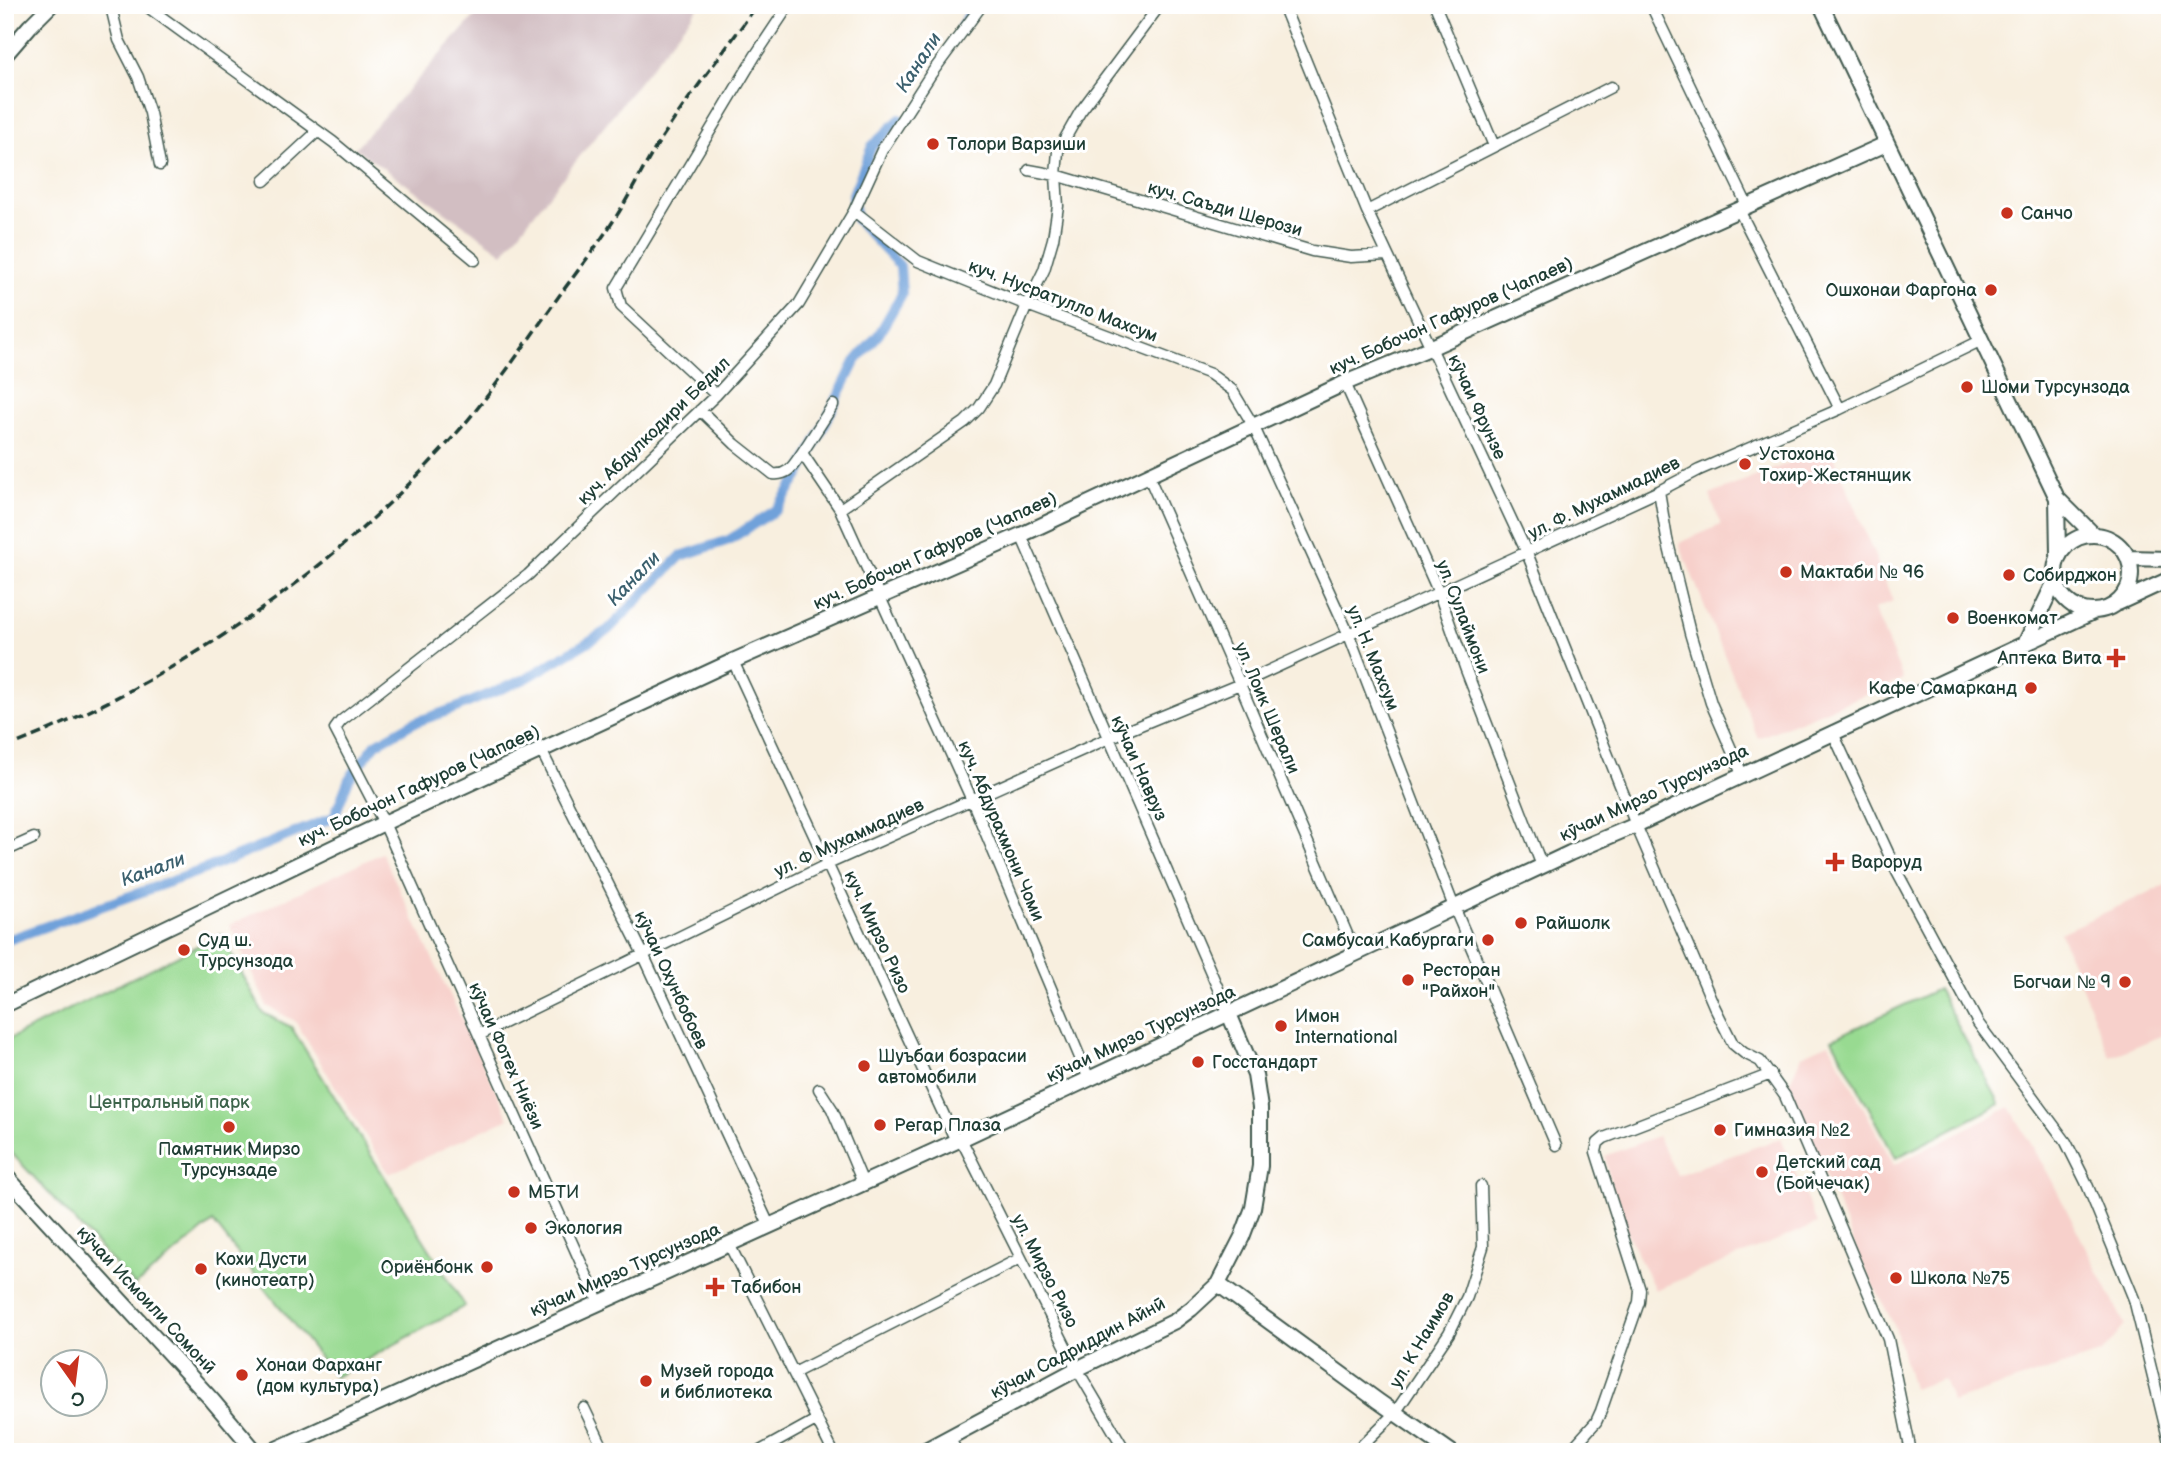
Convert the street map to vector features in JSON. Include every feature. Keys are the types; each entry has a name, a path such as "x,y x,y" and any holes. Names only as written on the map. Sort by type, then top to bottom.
{"street":[{"path":"5,55 51,5"},
{"path":"113,5 119,40 138,77 150,113 160,165"},
{"path":"145,5 318,131 475,260"},
{"path":"716,395 621,306 616,288 755,56 789,5"},
{"name":"куч. Абдулкодири Бедил","path":"384,823 335,729 341,721 514,588 716,395 799,304 854,211 882,150 931,74 982,5"},
{"path":"840,509 965,422 979,408 994,385 1044,270 1053,239 1058,206 1058,150 1080,112 1160,5"},
{"name":"кӯчаи Фрунзе","path":"1283,5 1367,211 1527,553 1636,825 1714,1006 1732,1044 1760,1061 1771,1074"},
{"path":"1435,5 1494,146"},
{"path":"1651,5 1743,208 1840,409"},
{"path":"1821,5 2057,498 2093,534"},
{"path":"1367,211 1611,87"},
{"path":"264,181 318,131"},
{"name":"куч. Бобочон Гафуров (Чапаев)","path":"5,1006 384,823 733,661 1021,535 1345,383 1432,347 1886,144"},
{"name":"куч. Саъди Шерози","path":"1029,170 1056,175 1312,251 1351,257 1387,255"},
{"name":"куч. Нусратулло Махсум","path":"854,211 918,261 1210,374 1232,390 1252,425"},
{"name":"ул. Ф. Мухаммадиев","path":"1240,684 1527,553 1699,470 1840,409 1982,340"},
{"name":"ул. Сулаймони","path":"1345,383 1439,593 1542,866"},
{"path":"700,410 735,444 773,474 780,475 789,471 833,405"},
{"name":"ул. Н. Махсум","path":"1252,425 1349,635 1454,907 1556,1145"},
{"name":"куч. Абдурахмони Чоми","path":"802,453 840,509 971,798 1089,1079"},
{"name":"ул. Лоик Шерали","path":"1148,475 1356,955"},
{"path":"1659,491 1667,539 1690,633 1712,703 1742,774"},
{"path":"2025,643 2055,581 2059,554 2057,498"},
{"path":"2059,554 2073,540 2093,534 2114,541 2128,558 2131,576 2125,594 2117,603"},
{"name":"кӯчаи Навруз","path":"1021,535 1229,1014"},
{"path":"2128,558 2170,559"},
{"name":"кӯчаи Мирзо Турсунзода","path":"270,1452 958,1140 1542,866 2170,579"},
{"path":"2055,581 2064,599 2081,610 2093,612"},
{"name":"куч. Мирзо Ризо","path":"733,661 958,1140"},
{"name":"ул. Ф Мухаммадиев","path":"479,1035 828,864 971,798 1240,684"},
{"path":"1833,733 1897,872 1978,1023 2066,1142 2086,1182 2134,1299 2170,1448 2163,1452"},
{"name":"кӯчаи Охунбобоев","path":"541,750 643,954 769,1225"},
{"name":"кӯчаи Фотех Ниёзи","path":"384,823 599,1303"},
{"path":"5,851 34,838"},
{"name":"кӯчаи Садриддин Айнӣ","path":"922,1452 1077,1369 1175,1321 1218,1284 1242,1237 1253,1208 1259,1166 1260,1108 1255,1075 1229,1014"},
{"path":"1569,1452 1596,1422 1639,1302 1640,1290 1596,1152 1598,1143 1604,1138 1771,1074 1785,1096 1888,1339 1911,1452"},
{"path":"819,1089 832,1109 863,1183"},
{"name":"ул. Мирзо Ризо","path":"958,1140 1077,1369 1126,1452"},
{"name":"кӯчаи Исмоили Сомонӣ","path":"5,1175 212,1399 256,1452"},
{"name":"ул. К Наимов","path":"1355,1452 1395,1413 1449,1333 1467,1297 1483,1247 1481,1186"},
{"path":"729,1244 833,1452"},
{"path":"794,1373 1021,1258"},
{"path":"1218,1284 1451,1452"},
{"path":"584,1408 605,1452"},
{"path":"760,1451 816,1420"},
{"path":"949,1437 957,1452"}],"shaded area":[{"path":"485,5 700,5 503,253 355,148"},
{"name":"Мактаби № 96","path":"1830,446 1893,601 1874,609 1903,679 1758,738 1679,543 1721,525 1710,495"},
{"path":"382,853 509,1118 389,1174 295,1021 267,1006 230,925"},
{"name":"Богчаи № 9","path":"2170,883 2170,1032 2110,1057 2060,933"},
{"path":"1829,1043 1894,1165 2010,1107 2050,1177 2125,1325 2102,1353 1952,1402 1943,1379 1912,1389 1895,1327 1862,1263 1788,1085 1802,1055"},
{"path":"1657,1136 1677,1175 1781,1138 1817,1224 1655,1290 1617,1212 1605,1156"}],"green space":[{"name":"Центральный парк","path":"221,934 263,1013 291,1027 465,1306 335,1377 213,1222 135,1286 5,1146 5,1041"},
{"path":"1938,989 2000,1104 1896,1158 1832,1039"}],"waterway":[{"name":"Канали","path":"961,28 974,5"},
{"name":"Канали","path":"5,941 208,868 334,817 349,779 376,744 413,723 525,679 608,630 681,556 729,540 776,510 800,474 855,362 879,334 902,294 900,266 856,219 852,197 872,146 900,119"}],"railway":[{"path":"5,748 133,689 194,654 310,573 364,527 414,478 462,427 512,363 612,223 676,117 757,5"}],"place":[{"name":"Толори Варзиши","path":"933,144"},
{"name":"Санчо","path":"2007,213"},
{"name":"Ошхонаи Фаргона","path":"1991,290"},
{"name":"Шоми Турсунзода","path":"1967,387"},
{"name":"Устохона Тохир-Жестянщик","path":"1745,464"},
{"name":"Мактаби № 96","path":"1786,572"},
{"name":"Собирджон","path":"2009,575"},
{"name":"Военкомат","path":"1953,618"},
{"name":"Аптека Вита","path":"2116,658"},
{"name":"Кафе Самарканд","path":"2031,688"},
{"name":"Вароруд","path":"1835,862"},
{"name":"Райшолк","path":"1521,923"},
{"name":"Самбусаи Кабургаги","path":"1488,940"},
{"name":"Суд ш. Турсунзода","path":"184,950"},
{"name":"Ресторан \"Райхон\"","path":"1408,980"},
{"name":"Богчаи № 9","path":"2125,982"},
{"name":"Имон International","path":"1281,1026"},
{"name":"Госстандарт","path":"1198,1062"},
{"name":"Шуъбаи бозрасии автомобили","path":"864,1066"},
{"name":"Регар Плаза","path":"880,1125"},
{"name":"Памятник Мирзо Турсунзаде","path":"229,1127"},
{"name":"Гимназия №2","path":"1720,1130"},
{"name":"Детский сад (Бойчечак)","path":"1762,1172"},
{"name":"МБТИ","path":"514,1192"},
{"name":"Экология","path":"531,1228"},
{"name":"Ориёнбонк","path":"487,1267"},
{"name":"Кохи Дусти (кинотеатр)","path":"201,1269"},
{"name":"Школа №75","path":"1896,1278"},
{"name":"Табибон","path":"715,1287"},
{"name":"Хонаи Фарханг (дом культура)","path":"242,1375"},
{"name":"Музей города и библиотека","path":"646,1381"}]}
